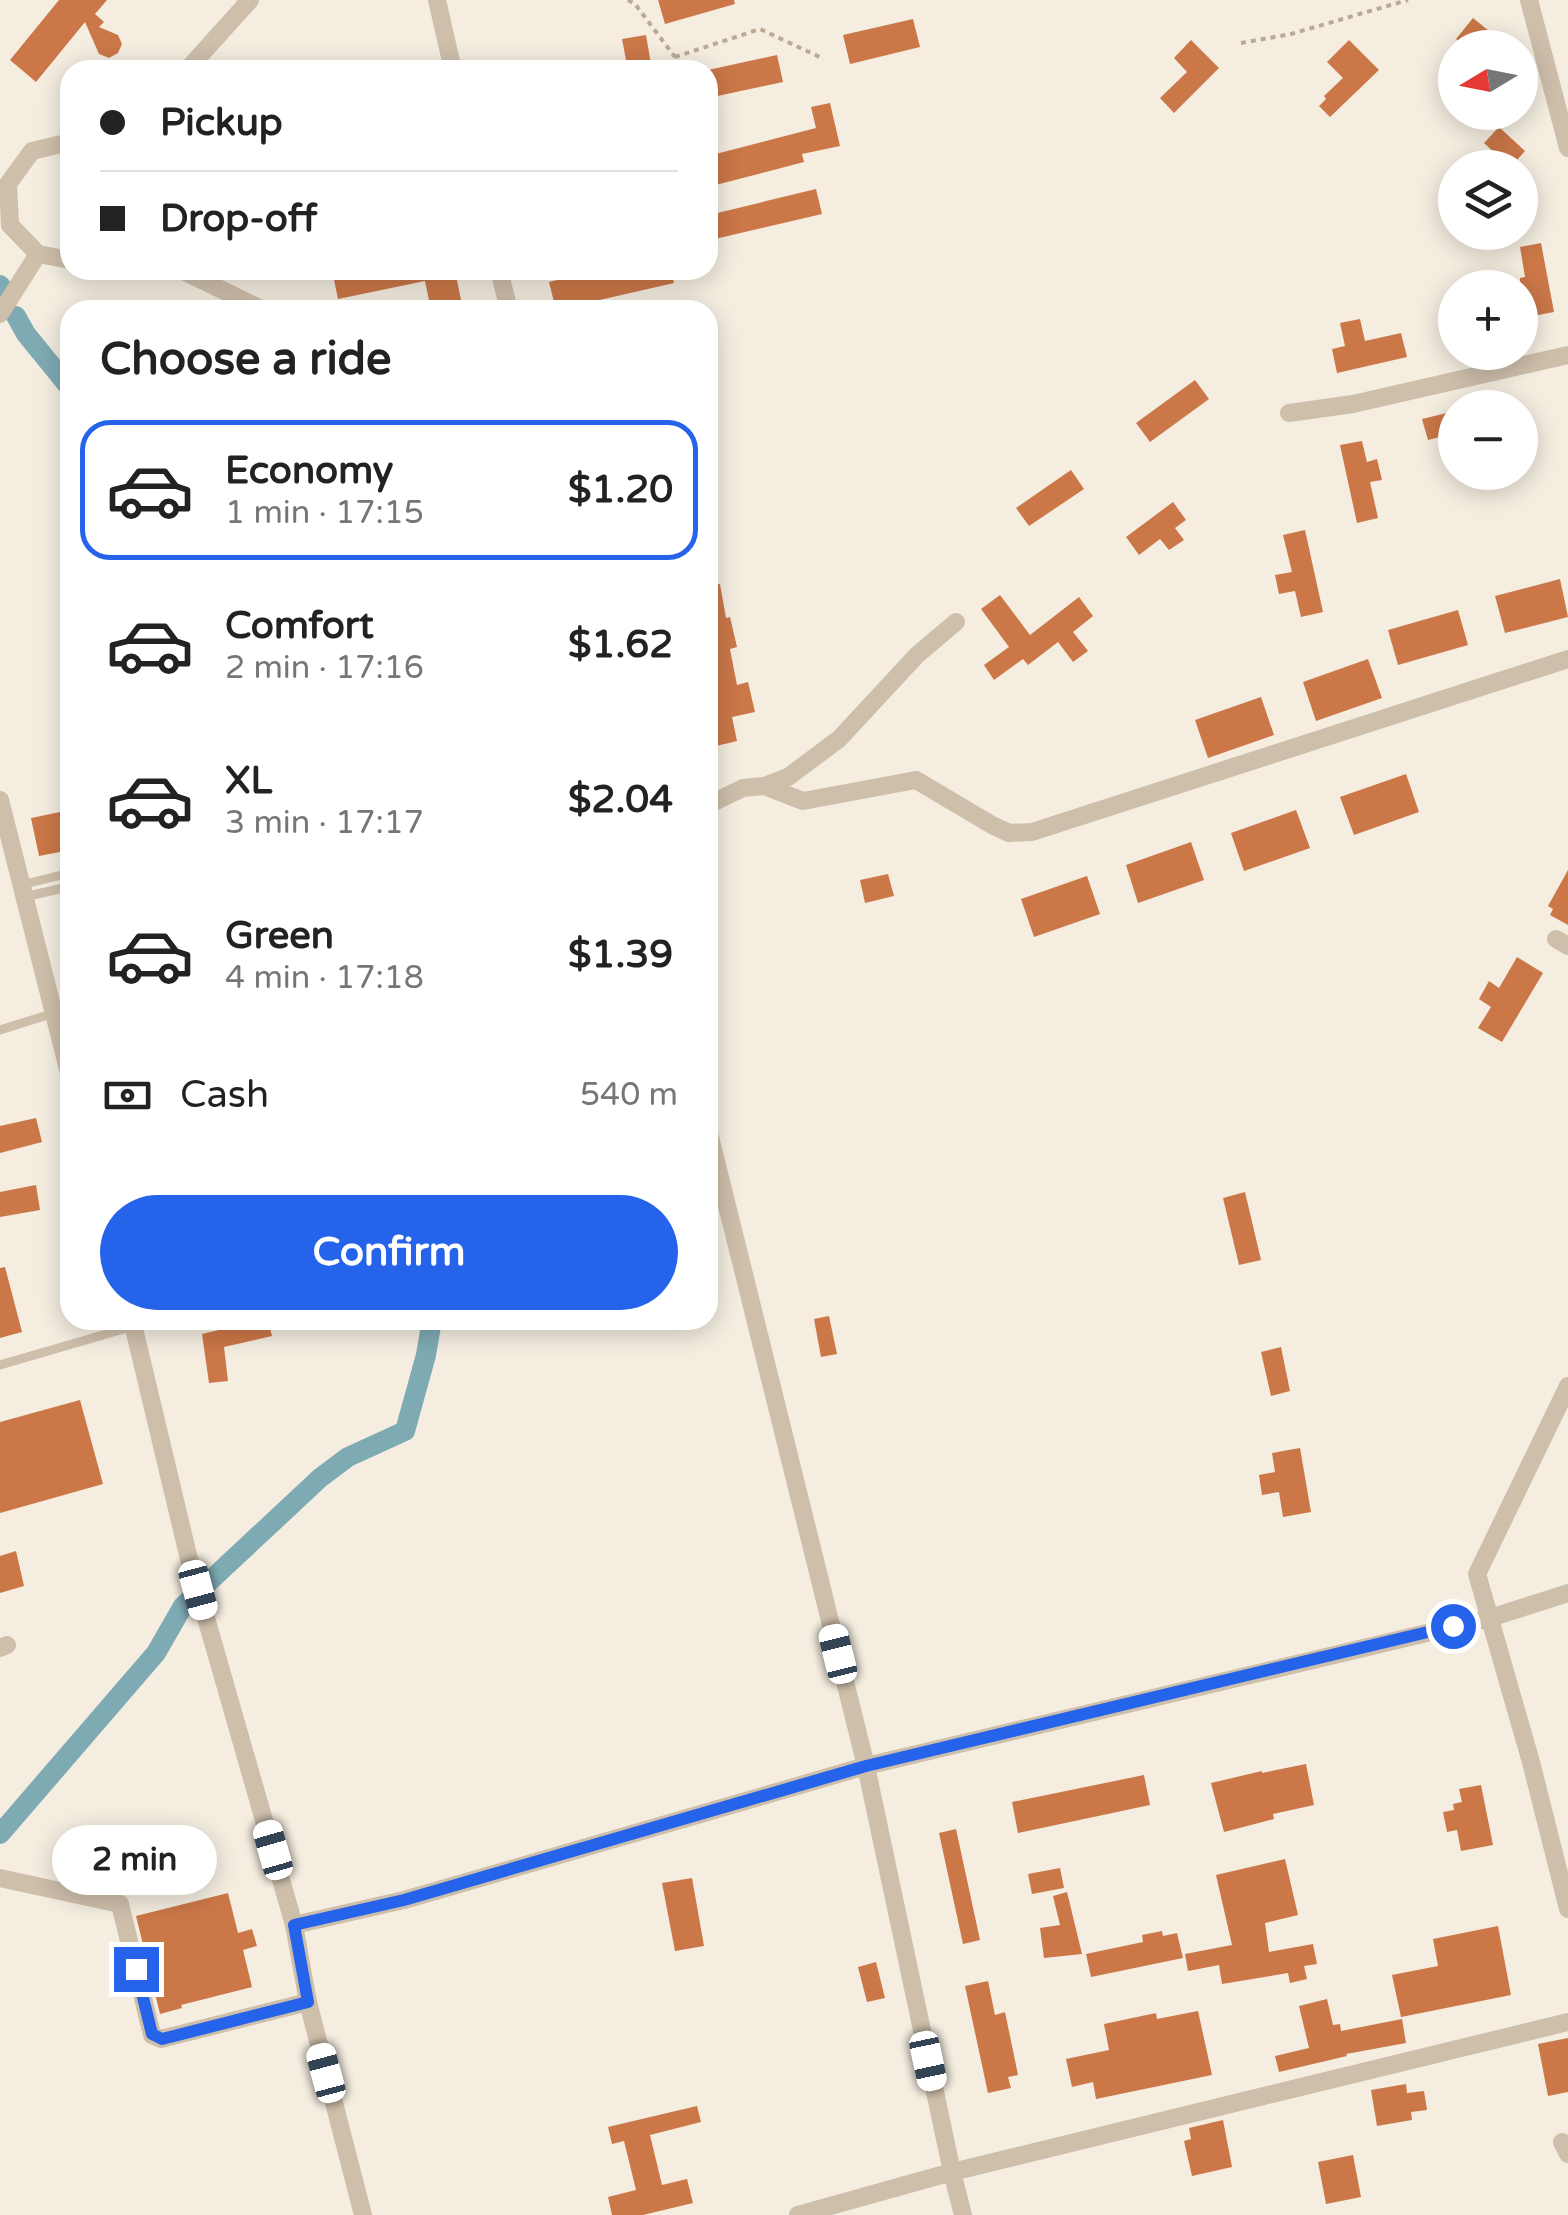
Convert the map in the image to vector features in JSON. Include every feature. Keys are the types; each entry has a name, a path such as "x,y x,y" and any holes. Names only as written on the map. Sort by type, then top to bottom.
{"street":[{"path":"197,60 250,0"},
{"path":"437,0 451,60"},
{"path":"1528,0 1568,148"},
{"path":"60,144 32,151 8,184 5,226 38,254 60,258"},
{"path":"0,314 38,254"},
{"path":"202,280 242,300"},
{"path":"1289,414 1353,404 1568,355"},
{"path":"718,800 743,788 764,786 788,777 839,739 917,655 956,622"},
{"path":"764,786 803,801 916,780 992,826 1009,833 1032,832 1568,659"},
{"path":"0,800 60,1031"},
{"path":"718,1169 866,1766 963,2215"},
{"path":"135,1330 188,1554 294,1925 308,2002 363,2215"},
{"path":"1568,1386 1477,1574 1568,1909"},
{"path":"294,1925 404,1900 866,1766 1490,1618 1568,1592"},
{"path":"0,1878 120,1904 152,2034 162,2039 308,2002"},
{"path":"798,2215 952,2172 1568,2022"}],"lane":[{"path":"22,891 60,877"},
{"path":"22,891 60,888"},
{"path":"0,1030 54,1013"},
{"path":"0,1364 110,1330"}],"path":[{"path":"628,0 675,57"},
{"path":"1242,43 1291,34 1408,0"},
{"path":"673,60 760,29 824,59"}],"building":[{"path":"59,0 107,0 95,14 104,22 99,27 118,35 122,44 118,53 109,58 99,54 85,22 36,82 10,60"},
{"path":"658,0 734,0 735,4 665,24"},
{"path":"1473,18 1488,30 1463,30"},
{"path":"913,19 920,47 850,64 843,35"},
{"path":"646,35 650,60 626,60 622,39"},
{"path":"1191,40 1219,68 1174,113 1160,98 1187,72 1174,58"},
{"path":"1349,40 1379,70 1330,117 1319,106 1343,78 1327,62"},
{"path":"777,55 783,82 718,96 718,68"},
{"path":"830,103 840,146 802,154 804,162 718,184 718,153 816,128 811,107"},
{"path":"1496,130 1502,130 1524,150 1492,150 1484,143"},
{"path":"816,189 822,214 718,238 718,213"},
{"path":"1541,243 1554,312 1538,315 1538,270 1524,270 1520,250 1538,250"},
{"path":"334,280 457,280 461,300 429,300 425,281 338,299"},
{"path":"549,282 674,283 600,300 554,300"},
{"path":"1360,319 1365,341 1401,333 1407,357 1337,373 1332,349 1345,346 1340,323"},
{"path":"1195,380 1209,399 1150,442 1136,423"},
{"path":"1438,415 1438,437 1428,440 1422,419"},
{"path":"1362,441 1367,462 1377,459 1382,480 1370,482 1378,518 1357,523 1340,445"},
{"path":"1071,470 1084,489 1029,526 1016,508"},
{"path":"1173,502 1186,520 1175,528 1184,540 1169,550 1160,539 1139,555 1126,537"},
{"path":"1305,530 1323,612 1301,617 1295,591 1279,594 1275,575 1292,572 1283,535"},
{"path":"1560,579 1568,617 1505,633 1495,596"},
{"path":"718,584 737,647 730,649 737,685 748,682 755,712 732,717 737,741 718,746"},
{"path":"1000,595 1030,635 1079,597 1093,616 1073,632 1088,651 1073,662 1058,642 1028,665 1023,659 994,680 984,665 1009,647 981,609"},
{"path":"1458,610 1468,645 1398,665 1388,630"},
{"path":"1368,659 1382,698 1316,721 1303,682"},
{"path":"1261,697 1274,735 1208,758 1195,720"},
{"path":"1406,774 1419,812 1354,835 1340,797"},
{"path":"1296,810 1310,848 1244,871 1231,833"},
{"path":"60,812 60,852 39,856 31,818"},
{"path":"1191,842 1204,880 1138,903 1126,865"},
{"path":"1568,870 1568,925 1550,915 1553,909 1548,906"},
{"path":"888,874 894,896 865,903 860,880"},
{"path":"1087,876 1100,914 1034,937 1021,899"},
{"path":"1517,957 1543,973 1502,1042 1478,1028 1491,1007 1479,999 1489,981 1499,988"},
{"path":"36,1118 42,1142 0,1153 0,1126"},
{"path":"36,1185 40,1210 0,1217 0,1192"},
{"path":"1245,1192 1261,1260 1239,1265 1223,1198"},
{"path":"5,1267 22,1332 0,1338 0,1268"},
{"path":"829,1316 837,1354 821,1357 814,1319"},
{"path":"219,1330 270,1330 272,1336 224,1347 228,1381 209,1383 202,1334"},
{"path":"1281,1347 1290,1391 1271,1396 1261,1352"},
{"path":"80,1400 103,1484 0,1513 0,1422"},
{"path":"1300,1448 1311,1512 1283,1517 1279,1492 1262,1495 1259,1475 1275,1472 1272,1453"},
{"path":"16,1551 24,1586 0,1593 0,1556"},
{"path":"1306,1764 1314,1805 1273,1814 1274,1819 1224,1832 1211,1783"},
{"path":"1144,1775 1150,1805 1018,1833 1012,1802"},
{"path":"1481,1785 1493,1845 1461,1851 1457,1830 1447,1832 1443,1812 1454,1810 1453,1804 1462,1802 1459,1789"},
{"path":"956,1829 980,1940 963,1944 939,1833"},
{"path":"1285,1859 1298,1915 1265,1923 1269,1952 1313,1944 1317,1964 1304,1966 1307,1979 1290,1983 1288,1973 1222,1984 1219,1965 1188,1971 1185,1954 1232,1945 1216,1875"},
{"path":"1060,1868 1064,1888 1032,1894 1028,1874"},
{"path":"692,1878 704,1946 675,1951 662,1883"},
{"path":"1067,1892 1082,1954 1044,1958 1040,1928 1060,1925 1053,1896"},
{"path":"228,1893 238,1933 252,1929 257,1946 243,1950 252,1987 160,2014 136,1916"},
{"path":"1498,1926 1511,1995 1401,2017 1392,1975 1438,1966 1433,1939"},
{"path":"1162,1931 1163,1936 1177,1933 1183,1958 1091,1977 1086,1954 1143,1942 1142,1935"},
{"path":"876,1962 885,1998 867,2002 858,1967"},
{"path":"988,1981 995,2015 1005,2012 1018,2075 1008,2077 1011,2088 988,2093 965,1986"},
{"path":"1327,1999 1333,2025 1340,2024 1341,2031 1402,2019 1406,2043 1279,2072 1275,2056 1309,2048 1299,2006"},
{"path":"1198,2011 1212,2075 1096,2099 1093,2082 1072,2087 1066,2059 1109,2050 1104,2024 1156,2013 1157,2019"},
{"path":"1568,2038 1568,2092 1548,2096 1538,2044"},
{"path":"1406,2084 1407,2093 1424,2091 1427,2110 1411,2112 1412,2120 1377,2126 1371,2090"},
{"path":"697,2106 701,2122 650,2135 662,2185 687,2179 693,2203 643,2215 612,2215 608,2197 636,2190 624,2141 612,2144 608,2127"},
{"path":"1223,2120 1232,2167 1192,2176 1184,2141 1191,2139 1189,2128"},
{"path":"1353,2155 1361,2197 1326,2204 1318,2162"}],"waterway":[{"path":"16,316 60,376"},
{"path":"0,1834 156,1653 183,1606 320,1478 348,1457 405,1431 430,1330"}],"route":[{"path":"136,1969 152,2034 162,2039 308,2002 294,1925 404,1900 866,1766 1453,1626"}]}
